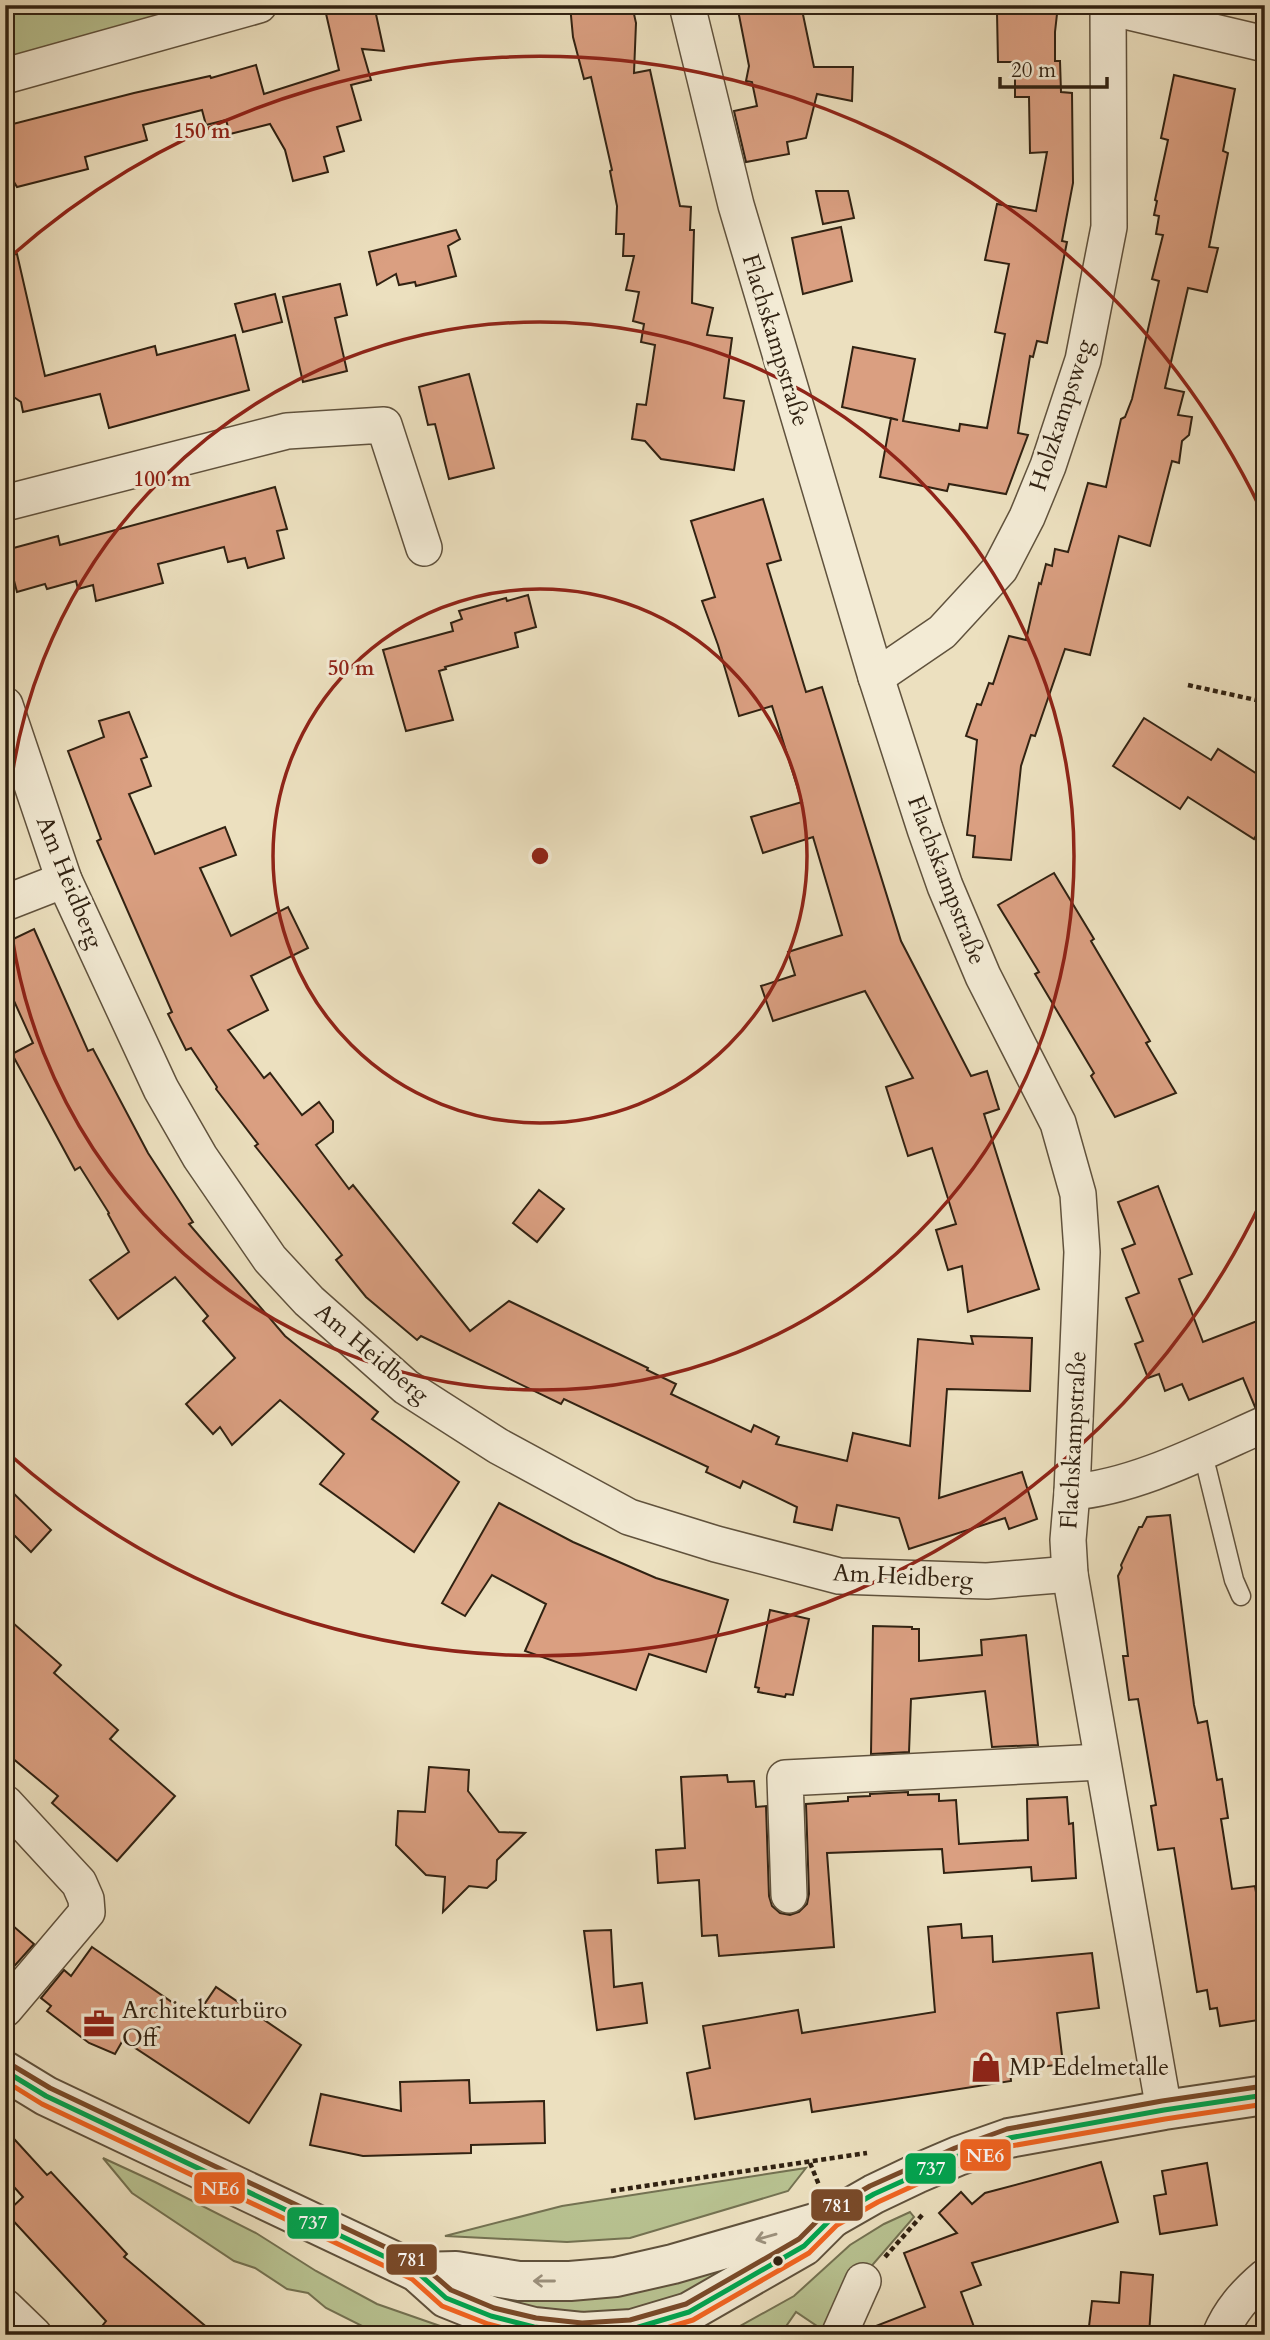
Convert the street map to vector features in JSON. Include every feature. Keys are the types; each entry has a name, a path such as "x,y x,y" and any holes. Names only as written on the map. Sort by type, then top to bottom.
{"street":[{"path":"5,76 259,5"},
{"name":"Flachskampstraße","path":"687,5 736,205 876,677 945,886 983,976 1058,1123 1078,1194 1082,1252 1068,1539 1070,1574 1164,2110"},
{"path":"1108,6 1264,41"},
{"name":"Holzkampsweg","path":"876,677 942,632 1000,569 1027,517 1048,466 1083,360 1109,227 1108,6"},
{"path":"5,503 287,431 384,425 424,548"},
{"name":"Am Heidberg","path":"5,705 64,880 161,1089 200,1157 270,1259 309,1301 406,1387 499,1446 629,1517 716,1544 839,1576 987,1581 1070,1574"},
{"path":"5,903 64,880"},
{"path":"1072,1492 1101,1490 1200,1453 1265,1424"},
{"path":"789,1895 785,1778 1101,1762"},
{"path":"5,1803 79,1883 86,1899 87,1912 5,2009"},
{"path":"5,2071 46,2096 417,2272 446,2298 491,2316 534,2327 582,2332 632,2329 689,2312 804,2246 832,2218"},
{"path":"417,2272 456,2271 519,2281 570,2281 616,2277 673,2264 832,2218 916,2174 1009,2138 1265,2095"},
{"path":"1220,2335 1227,2319 1245,2295 1265,2277"},
{"path":"839,2335 863,2281"},
{"path":"5,2307 34,2335"}],"lane":[{"path":"1200,1453 1208,1470 1234,1580 1241,1596"}],"path":[{"path":"1188,685 1265,702"},
{"path":"611,2191 878,2151"},
{"path":"863,2281 926,2211 916,2174"}],"green space":[{"path":"5,5 197,5 5,65"},
{"path":"103,2158 256,2233 316,2271 377,2304 466,2335 380,2335 326,2308 308,2293 287,2289 255,2268 234,2261 132,2193"},
{"path":"806,2168 788,2191 630,2238 567,2242 445,2236 562,2206"},
{"path":"910,2212 914,2217 861,2278 831,2321 820,2328 796,2312 780,2335 724,2335 794,2296 850,2245"},
{"path":"741,2252 754,2268 629,2322 493,2311 469,2282"}],"building":[{"path":"324,5 374,5 384,51 362,49 371,80 351,85 361,120 337,127 344,151 324,157 328,172 293,181 285,150 270,124 230,134 226,120 206,125 202,110 143,125 147,140 85,157 88,169 17,187 5,167 5,126 256,65 264,94 339,70"},
{"path":"570,5 632,5 636,23 634,73 650,70 680,206 691,207 690,230 694,230 692,303 713,308 707,335 732,338 724,398 744,401 734,470 661,459 645,441 632,439 637,404 646,405 655,345 641,342 644,324 633,321 639,292 626,290 634,256 623,256 624,234 616,234 617,206 610,171 612,170 591,77 584,79 573,37"},
{"path":"737,5 801,5 814,67 853,67 852,101 817,94 806,138 787,142 789,154 746,162 734,111 757,106 752,82 746,81 749,66"},
{"path":"1017,5 1058,5 1055,61 1060,61 1061,92 1072,93 1073,183 1062,241 1067,242 1047,343 1037,341 1033,357 1030,356 1018,433 1028,435 1006,494 949,484 947,491 880,477 891,418 842,407 853,347 915,359 903,421 959,431 960,424 987,428 1005,334 995,332 1009,264 985,260 997,204 1036,211 1047,152 1030,153 1029,97 1015,97 1015,62 998,62 997,13 1017,12"},
{"path":"1174,75 1235,89 1223,151 1228,153 1209,247 1218,248 1207,292 1188,288 1165,388 1184,392 1178,415 1192,417 1189,435 1182,441 1179,463 1172,461 1150,546 1119,536 1090,655 1065,649 1035,736 1031,735 1021,766 1011,860 973,857 975,836 967,835 977,740 966,736 977,704 981,705 989,683 993,684 1009,636 1026,640 1046,564 1052,566 1055,549 1068,552 1088,483 1106,487 1121,419 1125,417 1132,399 1159,281 1152,279 1163,235 1156,234 1159,216 1154,215 1155,200 1168,140 1161,138"},
{"path":"816,191 848,191 854,218 823,224"},
{"path":"841,227 852,281 803,294 792,238"},
{"path":"456,230 460,239 448,246 456,276 416,286 415,282 399,285 396,274 377,285 369,252"},
{"path":"17,254 45,376 155,346 157,355 235,335 249,390 109,428 100,394 23,412 21,402 5,391 5,255"},
{"path":"340,284 347,315 335,318 347,371 303,382 283,297"},
{"path":"275,294 282,322 243,332 235,304"},
{"path":"469,374 494,468 449,479 435,424 428,425 419,387"},
{"path":"275,487 287,529 277,531 284,558 248,568 245,558 228,562 224,547 158,564 163,583 96,601 93,585 78,589 76,581 47,589 45,584 17,592 6,550 58,536 60,545"},
{"path":"763,499 781,560 767,564 806,692 822,687 901,941 971,1076 987,1071 999,1109 984,1114 1039,1289 968,1312 962,1266 948,1270 936,1230 956,1224 932,1148 908,1156 886,1087 913,1078 865,991 773,1021 761,986 795,975 788,952 842,935 813,837 763,853 751,817 802,802 772,706 739,716 702,601 715,597 691,521"},
{"path":"528,595 536,627 515,633 518,647 439,671 453,720 406,731 383,650 453,631 451,623 462,619 459,611"},
{"path":"129,712 147,757 141,759 151,786 129,794 155,854 225,827 236,855 200,868 231,936 288,907 308,948 251,976 268,1010 228,1030 264,1078 270,1073 302,1115 319,1102 333,1121 333,1132 316,1145 349,1189 353,1185 470,1331 509,1301 676,1384 671,1394 751,1432 754,1425 779,1437 776,1444 847,1461 853,1433 910,1446 918,1339 973,1344 971,1336 1032,1338 1030,1391 947,1389 939,1498 1022,1472 1037,1519 1009,1529 1005,1518 909,1549 899,1518 837,1505 832,1530 794,1522 797,1507 743,1481 740,1488 706,1472 708,1467 564,1399 561,1404 421,1336 417,1340 366,1297 336,1260 342,1255 255,1146 258,1144 216,1089 191,1048 186,1050 168,1014 172,1012 97,841 101,839 68,751 104,737 99,721"},
{"path":"1144,718 1211,760 1218,749 1265,779 1265,821 1254,839 1188,797 1180,809 1113,766"},
{"path":"1054,873 1094,939 1091,941 1150,1041 1146,1043 1176,1093 1115,1117 1091,1076 1094,1073 1035,974 1039,972 998,905"},
{"path":"34,929 88,1051 93,1049 148,1153 193,1222 189,1224 285,1336 378,1412 372,1419 459,1482 414,1552 320,1484 344,1454 280,1400 232,1445 220,1427 213,1434 186,1404 235,1358 203,1321 208,1316 175,1277 118,1319 90,1280 129,1252 109,1213 80,1167 75,1170 12,1054 33,1043 5,981 5,943"},
{"path":"1158,1186 1192,1274 1179,1279 1203,1342 1265,1318 1265,1404 1255,1407 1243,1378 1189,1400 1182,1384 1165,1391 1159,1374 1148,1378 1135,1344 1143,1341 1126,1298 1139,1293 1122,1249 1135,1244 1118,1202"},
{"path":"539,1190 564,1209 537,1242 513,1223"},
{"path":"5,1485 51,1530 31,1552 5,1526"},
{"path":"499,1503 573,1542 656,1578 728,1600 706,1672 649,1654 636,1690 525,1651 546,1604 492,1575 465,1616 442,1603"},
{"path":"1170,1515 1194,1705 1198,1723 1207,1721 1217,1780 1222,1779 1228,1818 1221,1819 1232,1889 1255,1886 1265,1946 1265,2019 1220,2026 1217,2008 1210,2009 1207,1990 1197,1992 1174,1848 1158,1850 1151,1806 1156,1805 1138,1699 1129,1700 1123,1656 1128,1656 1118,1576 1121,1565 1139,1527 1142,1527 1147,1517"},
{"path":"770,1610 809,1619 793,1695 786,1694 785,1697 758,1692 759,1688 755,1687"},
{"path":"5,1616 61,1665 54,1673 118,1730 110,1739 175,1796 117,1861 52,1803 58,1796 5,1752"},
{"path":"873,1626 919,1629 919,1661 982,1655 981,1640 1026,1635 1038,1745 992,1747 985,1691 911,1699 909,1752 871,1754"},
{"path":"429,1767 469,1770 468,1791 499,1832 525,1833 497,1860 496,1880 487,1888 469,1886 443,1912 445,1877 426,1875 396,1845 398,1811 425,1812"},
{"path":"727,1775 728,1782 754,1781 756,1807 766,1806 769,1896 772,1906 780,1913 790,1915 799,1912 807,1904 806,1804 848,1801 848,1797 870,1794 939,1794 939,1801 956,1800 959,1844 1028,1840 1027,1799 1067,1797 1069,1824 1073,1823 1076,1878 1032,1881 1031,1867 944,1873 942,1849 827,1853 834,1947 719,1956 717,1935 702,1936 699,1880 658,1883 656,1850 685,1848 681,1777"},
{"path":"5,1919 34,1944 10,1971 5,1967"},
{"path":"961,1924 962,1938 992,1936 993,1962 1092,1953 1099,2008 1057,2013 1063,2064 1010,2071 1011,2081 812,2112 810,2099 695,2119 687,2073 710,2068 703,2026 798,2010 802,2033 935,2012 928,1927"},
{"path":"611,1930 614,1987 642,1983 647,2023 597,2030 584,1931"},
{"path":"92,1947 195,2018 216,1987 301,2045 249,2123 123,2040 115,2054 89,2043 47,2011 51,2006 41,1998 64,1970 71,1976"},
{"path":"469,2080 470,2103 544,2101 545,2143 471,2145 471,2153 363,2156 310,2145 321,2094 401,2111 400,2082"},
{"path":"5,2129 47,2175 51,2172 127,2254 124,2257 216,2335 95,2335 106,2321 6,2213 23,2197 5,2177"},
{"path":"1101,2162 1118,2222 972,2263 981,2285 961,2292 977,2335 861,2335 863,2331 925,2307 904,2253 957,2233 939,2213 961,2192 972,2204 985,2193"},
{"path":"1207,2163 1217,2225 1160,2234 1154,2196 1166,2194 1162,2171"},
{"path":"1121,2272 1153,2275 1149,2335 1088,2335 1092,2301 1119,2303"}],"transit line":[{"name":"781","path":"10,2064 50,2088 421,2264 451,2290 494,2308 536,2318 582,2323 630,2320 686,2304 799,2239 828,2210 870,2186 955,2148 1007,2129 1264,2086"},
{"name":"737","path":"5,2071 46,2096 417,2272 446,2298 491,2316 534,2327 582,2332 632,2329 689,2312 804,2246 832,2218 874,2194 958,2156 1009,2138 1265,2095"},
{"name":"NE6","path":"5,2081 42,2104 412,2279 442,2306 488,2324 529,2335"},
{"name":"NE6","path":"643,2335 693,2320 809,2253 837,2225 878,2202 961,2164 1011,2146 1265,2104"}],"place":[{"name":"Architekturbüro Off","path":"99,2024"},
{"name":"MP Edelmetalle","path":"986,2067"}]}
